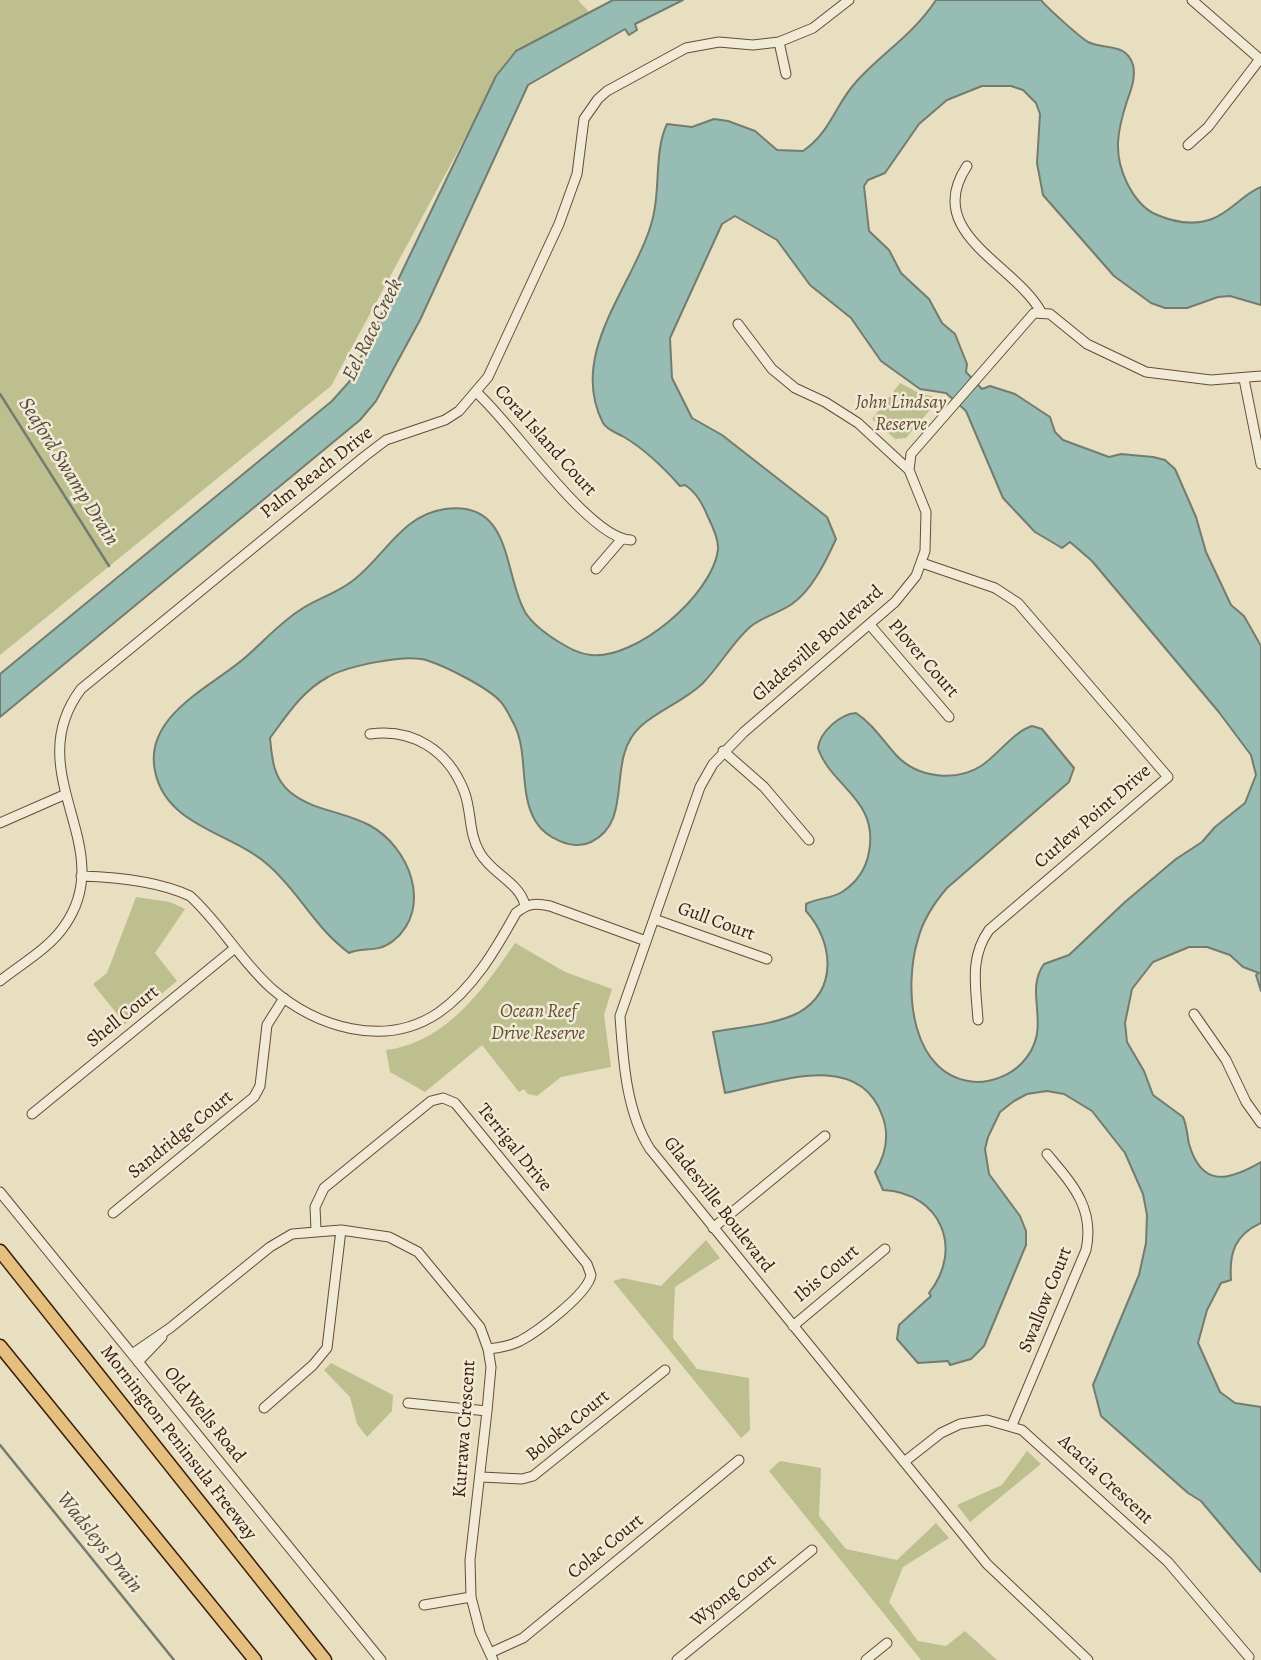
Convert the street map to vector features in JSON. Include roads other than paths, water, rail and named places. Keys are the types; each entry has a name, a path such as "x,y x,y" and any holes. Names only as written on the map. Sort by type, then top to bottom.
{"highway":[{"name":"Mornington Peninsula Freeway","path":"0,1251 325,1660"},
{"path":"0,1346 255,1660"}],"street":[{"name":"Palm Beach Drive","path":"0,981 60,932 78,898 81,876 78,839 58,764 58,742 70,706 89,681 386,440 445,420 477,392 499,358 559,224 577,174 581,136 590,108 607,91 686,48 719,42 753,45 779,42 813,28 849,0"},
{"path":"1188,145 1208,127 1261,59 1192,0"},
{"path":"779,42 786,74"},
{"path":"967,166 958,180 953,197 961,224 996,266 1035,300 1041,312"},
{"path":"909,470 911,454 1029,317 1041,312 1050,314 1087,344 1146,372 1177,378 1244,379 1261,376"},
{"path":"738,324 772,369 795,388 825,402 858,423 909,470"},
{"path":"1244,379 1261,464"},
{"name":"Coral Island Court","path":"477,392 543,469 583,510 626,540 596,569"},
{"name":"Gladesville Boulevard","path":"909,470 926,512 927,538 922,563 909,587 870,625 723,751 700,787 620,1016 622,1046 635,1117 650,1149 987,1564 1088,1660"},
{"name":"Curlew Point Drive","path":"922,563 995,588 1018,603 1168,777 989,930 980,943 974,962 978,1020"},
{"name":"Plover Court","path":"870,625 949,717"},
{"path":"370,734 392,731 405,734 418,740 444,760 464,790 469,824 480,854 492,869 517,888 525,905"},
{"path":"723,751 764,787 809,840"},
{"path":"0,823 66,794"},
{"path":"81,876 142,882 182,892 202,907 254,971 284,998 312,1016 354,1030 393,1030 416,1024 438,1013 471,982 516,913 525,905 537,903 550,906 646,941"},
{"name":"Gull Court","path":"654,919 767,959"},
{"name":"Shell Court","path":"33,1114 235,948"},
{"name":"Sandridge Court","path":"113,1213 254,1097 260,1086 267,1025 284,998"},
{"path":"1194,1014 1226,1060 1246,1101 1261,1123"},
{"name":"Terrigal Drive","path":"316,1230 315,1207 324,1188 431,1101 443,1098 455,1103 587,1264 590,1275 583,1292 537,1329 516,1342 488,1349"},
{"path":"713,1228 825,1136"},
{"name":"Swallow Court","path":"1012,1425 1086,1250 1089,1236 1089,1223 1081,1196 1047,1154"},
{"name":"Old Wells Road","path":"0,1192 381,1660"},
{"path":"264,1408 313,1366 327,1348 341,1230"},
{"name":"Kurrawa Crescent","path":"135,1358 270,1247 292,1234 341,1230 390,1237 418,1252 480,1327 488,1349 491,1367 470,1560 471,1597 492,1657"},
{"name":"Ibis Court","path":"793,1326 885,1249"},
{"name":"Boloka Court","path":"481,1476 522,1479 533,1476 665,1370"},
{"path":"408,1403 487,1411"},
{"name":"Acacia Crescent","path":"904,1462 941,1433 960,1423 987,1420 1012,1425 1030,1435 1168,1562 1249,1657"},
{"name":"Colac Court","path":"492,1657 523,1638 739,1460"},
{"name":"Wyong Court","path":"677,1660 812,1550"},
{"path":"425,1605 471,1597"},
{"path":"866,1660 887,1643"}],"water":[{"path":"613,0 683,0 635,24 637,30 629,35 625,29 528,85 420,320 376,401 360,420 0,717 0,674 332,401 349,382 496,76 516,51"},
{"path":"936,0 1041,0 1088,42 1125,53 1133,65 1134,74 1119,133 1118,152 1132,193 1150,212 1176,221 1205,221 1219,216 1261,187 1261,305 1230,296 1218,297 1187,308 1165,308 1151,303 1114,276 1043,195 1037,163 1040,114 1036,103 1023,90 1011,86 982,86 947,100 919,124 885,173 868,180 864,186 869,231 889,250 901,273 929,299 942,323 955,334 967,364 966,372 982,389 990,386 1015,394 1050,417 1055,432 1063,440 1109,457 1121,454 1165,460 1175,469 1196,517 1206,552 1231,605 1244,616 1261,646 1261,991 1256,975 1259,973 1243,967 1230,955 1207,947 1189,947 1153,962 1132,989 1125,1023 1127,1042 1144,1071 1153,1095 1183,1117 1189,1144 1201,1168 1218,1177 1238,1173 1261,1162 1261,1223 1245,1233 1236,1246 1231,1261 1231,1280 1221,1283 1207,1310 1198,1343 1220,1392 1235,1403 1261,1407 1261,1572 1201,1501 1188,1493 1101,1416 1093,1385 1139,1275 1146,1243 1147,1215 1143,1194 1125,1153 1092,1111 1064,1094 1047,1091 1027,1094 1000,1112 985,1149 989,1174 1020,1216 1026,1231 1026,1245 984,1346 971,1359 950,1365 948,1361 918,1363 897,1339 899,1325 931,1296 929,1293 945,1259 945,1242 941,1226 932,1212 920,1201 903,1193 883,1190 875,1172 884,1151 886,1130 882,1115 870,1095 854,1082 835,1076 790,1078 725,1093 713,1032 778,1020 798,1013 811,1003 826,979 828,965 822,936 806,911 806,904 842,892 860,875 868,858 870,834 867,819 861,806 824,761 818,748 827,730 837,720 856,713 868,722 897,756 915,769 926,773 949,776 971,771 981,766 1018,733 1032,726 1042,729 1074,768 1069,782 947,888 920,932 913,959 911,982 917,1028 925,1048 937,1065 955,1077 977,1082 1006,1075 1017,1068 1031,1051 1038,1025 1036,988 1044,964 1069,955 1125,902 1176,859 1202,842 1215,827 1245,803 1256,775 1251,755 1218,711 1092,561 1070,542 1062,548 1035,532 1003,498 966,411 946,393 920,389 881,361 851,318 810,285 777,240 735,216 722,224 670,338 672,378 692,418 722,435 827,517 836,539 818,575 799,598 750,627 702,684 641,726 630,740 624,755 617,804 613,819 605,832 591,842 576,845 553,838 540,828 527,799 519,735 500,701 476,683 434,663 417,659 376,662 328,677 303,696 270,738 277,774 284,786 299,798 359,820 383,835 405,862 414,895 412,912 405,927 393,941 375,949 349,953 325,931 288,885 267,864 201,826 172,804 161,789 155,771 154,751 160,733 185,703 248,655 293,615 351,582 405,528 430,513 445,509 467,509 483,516 494,527 502,542 518,596 528,617 549,636 578,652 591,655 609,654 629,647 649,636 687,604 713,568 718,550 714,529 693,492 685,485 680,486 640,448 603,423 594,398 593,372 597,347 606,322 641,251 654,215 660,148 667,124 692,127 714,119 728,121 755,131 777,150 803,151 820,136 856,82 918,23"}],"waterway":[{"name":"Seaford Swamp Drain","path":"0,394 109,566"},
{"name":"Wadsleys Drain","path":"0,1445 174,1660"}],"water label":[{"name":"Eel Race Creek","path":"373,330"}],"park label":[{"name":"John Lindsay Reserve","path":"901,414"},
{"name":"Ocean Reef Drive Reserve","path":"538,1023"}]}
